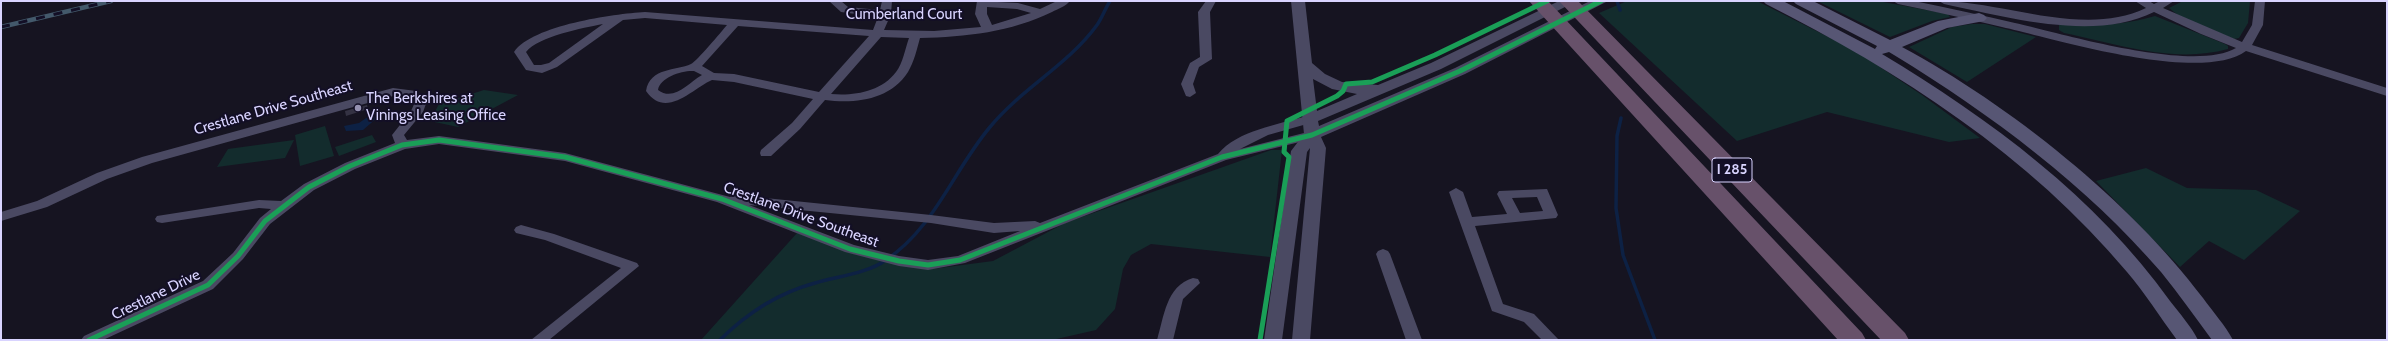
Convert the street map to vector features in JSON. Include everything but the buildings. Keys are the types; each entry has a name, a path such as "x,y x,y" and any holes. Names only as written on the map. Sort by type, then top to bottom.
{"highway":[{"name":"I 285","path":"1538,1 1853,340"},
{"name":"I 285","path":"1569,1 1896,340"},
{"path":"1799,239 1909,340"},
{"path":"1818,302 1846,340"}],"main road":[{"path":"1771,1 1873,53 1932,90 1986,128 2053,183 2127,259 2188,340"},
{"path":"1801,1 1891,46 1981,102 2075,175 2159,258 2223,340"},
{"path":"1873,53 1943,24 1979,18"}],"street":[{"path":"834,1 845,10 885,14"},
{"path":"766,153 796,126 877,34 885,14 886,1"},
{"name":"Cumberland Court","path":"620,17 553,65 542,69 530,68 520,52 525,46 543,37 580,25 620,17 645,15 877,34 916,34 988,29 1016,23 1065,1"},
{"path":"1190,93 1187,84 1194,65 1206,59 1204,12 1211,1"},
{"path":"1298,1 1311,127 1318,148 1301,340"},
{"path":"1273,340 1299,151 1311,127 1388,87 1569,1"},
{"path":"1069,218 1222,157 1417,90 1601,1"},
{"path":"1898,1 2163,57 2210,59 2228,56 2244,47 2258,27 2260,1"},
{"path":"1944,1 2068,21 2122,19 2155,9 2169,1"},
{"path":"2140,1 2195,28 2244,47 2342,76 2387,92"},
{"path":"988,29 982,20 982,2 1018,6 1041,13"},
{"path":"712,76 704,79 686,93 672,98 661,98 652,91 654,83 662,76 695,68 736,22"},
{"path":"695,68 712,76 759,82 823,96 857,98 876,93 891,85 904,68 916,34"},
{"path":"1304,64 1323,80 1344,89 1388,87"},
{"name":"Crestlane Drive Southeast","path":"1,217 42,204 102,176 147,160 393,92 412,94 421,101 417,112 398,135 402,145 439,140 565,157 722,199 850,249 914,264 938,264 960,260 1069,218"},
{"name":"Crestlane Drive","path":"90,340 208,285 238,256 265,221 284,205 309,187 337,172 402,145"},
{"path":"1456,192 1497,307 1529,318 1551,340"},
{"name":"Crestlane Drive Southeast","path":"722,199 931,219 994,228 1041,226 1069,218"},
{"path":"162,219 259,204 284,205"},
{"path":"1467,222 1514,218"},
{"path":"521,230 537,233 611,261 632,266 539,340"},
{"path":"1383,254 1414,340"},
{"path":"1165,340 1176,297 1193,283"}],"green space":[{"path":"1627,1 1757,1 1856,51 1922,95 1980,138 1949,142 1827,112 1737,141 1599,13"},
{"path":"1817,1 1878,1 1948,14 1950,17 1932,21 1890,37"},
{"path":"2183,1 2250,1 2248,23 2239,38 2234,39 2179,16 2169,8"},
{"path":"2155,16 2225,44 2228,46 2228,49 2208,53 2187,54 2146,51 2064,33 2059,30 2059,25 2063,24 2109,24"},
{"path":"1985,24 2036,37 1967,82 1909,47 1952,27"},
{"path":"484,90 518,95 458,127 430,121 439,104"},
{"path":"325,126 334,156 300,166 295,135"},
{"path":"372,135 376,142 339,156 335,147"},
{"path":"294,140 285,158 217,167 228,149"},
{"path":"1271,150 1282,150 1270,257 1151,244 1131,255 1123,269 1115,309 1096,330 1052,340 701,340 797,233 874,259 932,269 993,261 1065,223"},
{"path":"2146,168 2187,188 2256,190 2300,211 2244,260 2209,241 2180,267 2096,181"}],"water":[{"path":"369,116 378,117 363,130 346,131 344,126 359,123"}],"waterway":[{"path":"720,340 741,321 776,298 801,287 870,269 886,260 903,247 931,215 977,144 990,127 1002,113 1059,65 1085,39 1099,22 1110,1"},
{"path":"1617,1 1620,10"},
{"path":"1621,118 1617,136 1616,208 1623,255 1655,340"}],"railway":[{"path":"1,27 111,1"}],"cycle path":[{"path":"1260,340 1283,204 1289,157 1284,152 1287,121 1337,96 1343,91 1346,84 1363,84 1372,82 1435,55 1547,1"},
{"path":"89,340 208,285 238,256 265,221 281,207 309,187 350,166 402,145 439,140 565,157 722,199 850,249 899,261 928,265 960,260 1222,157 1312,135 1460,71 1601,1"}],"place":[{"name":"The Berkshires at Vinings Leasing Office","path":"358,108"}]}
